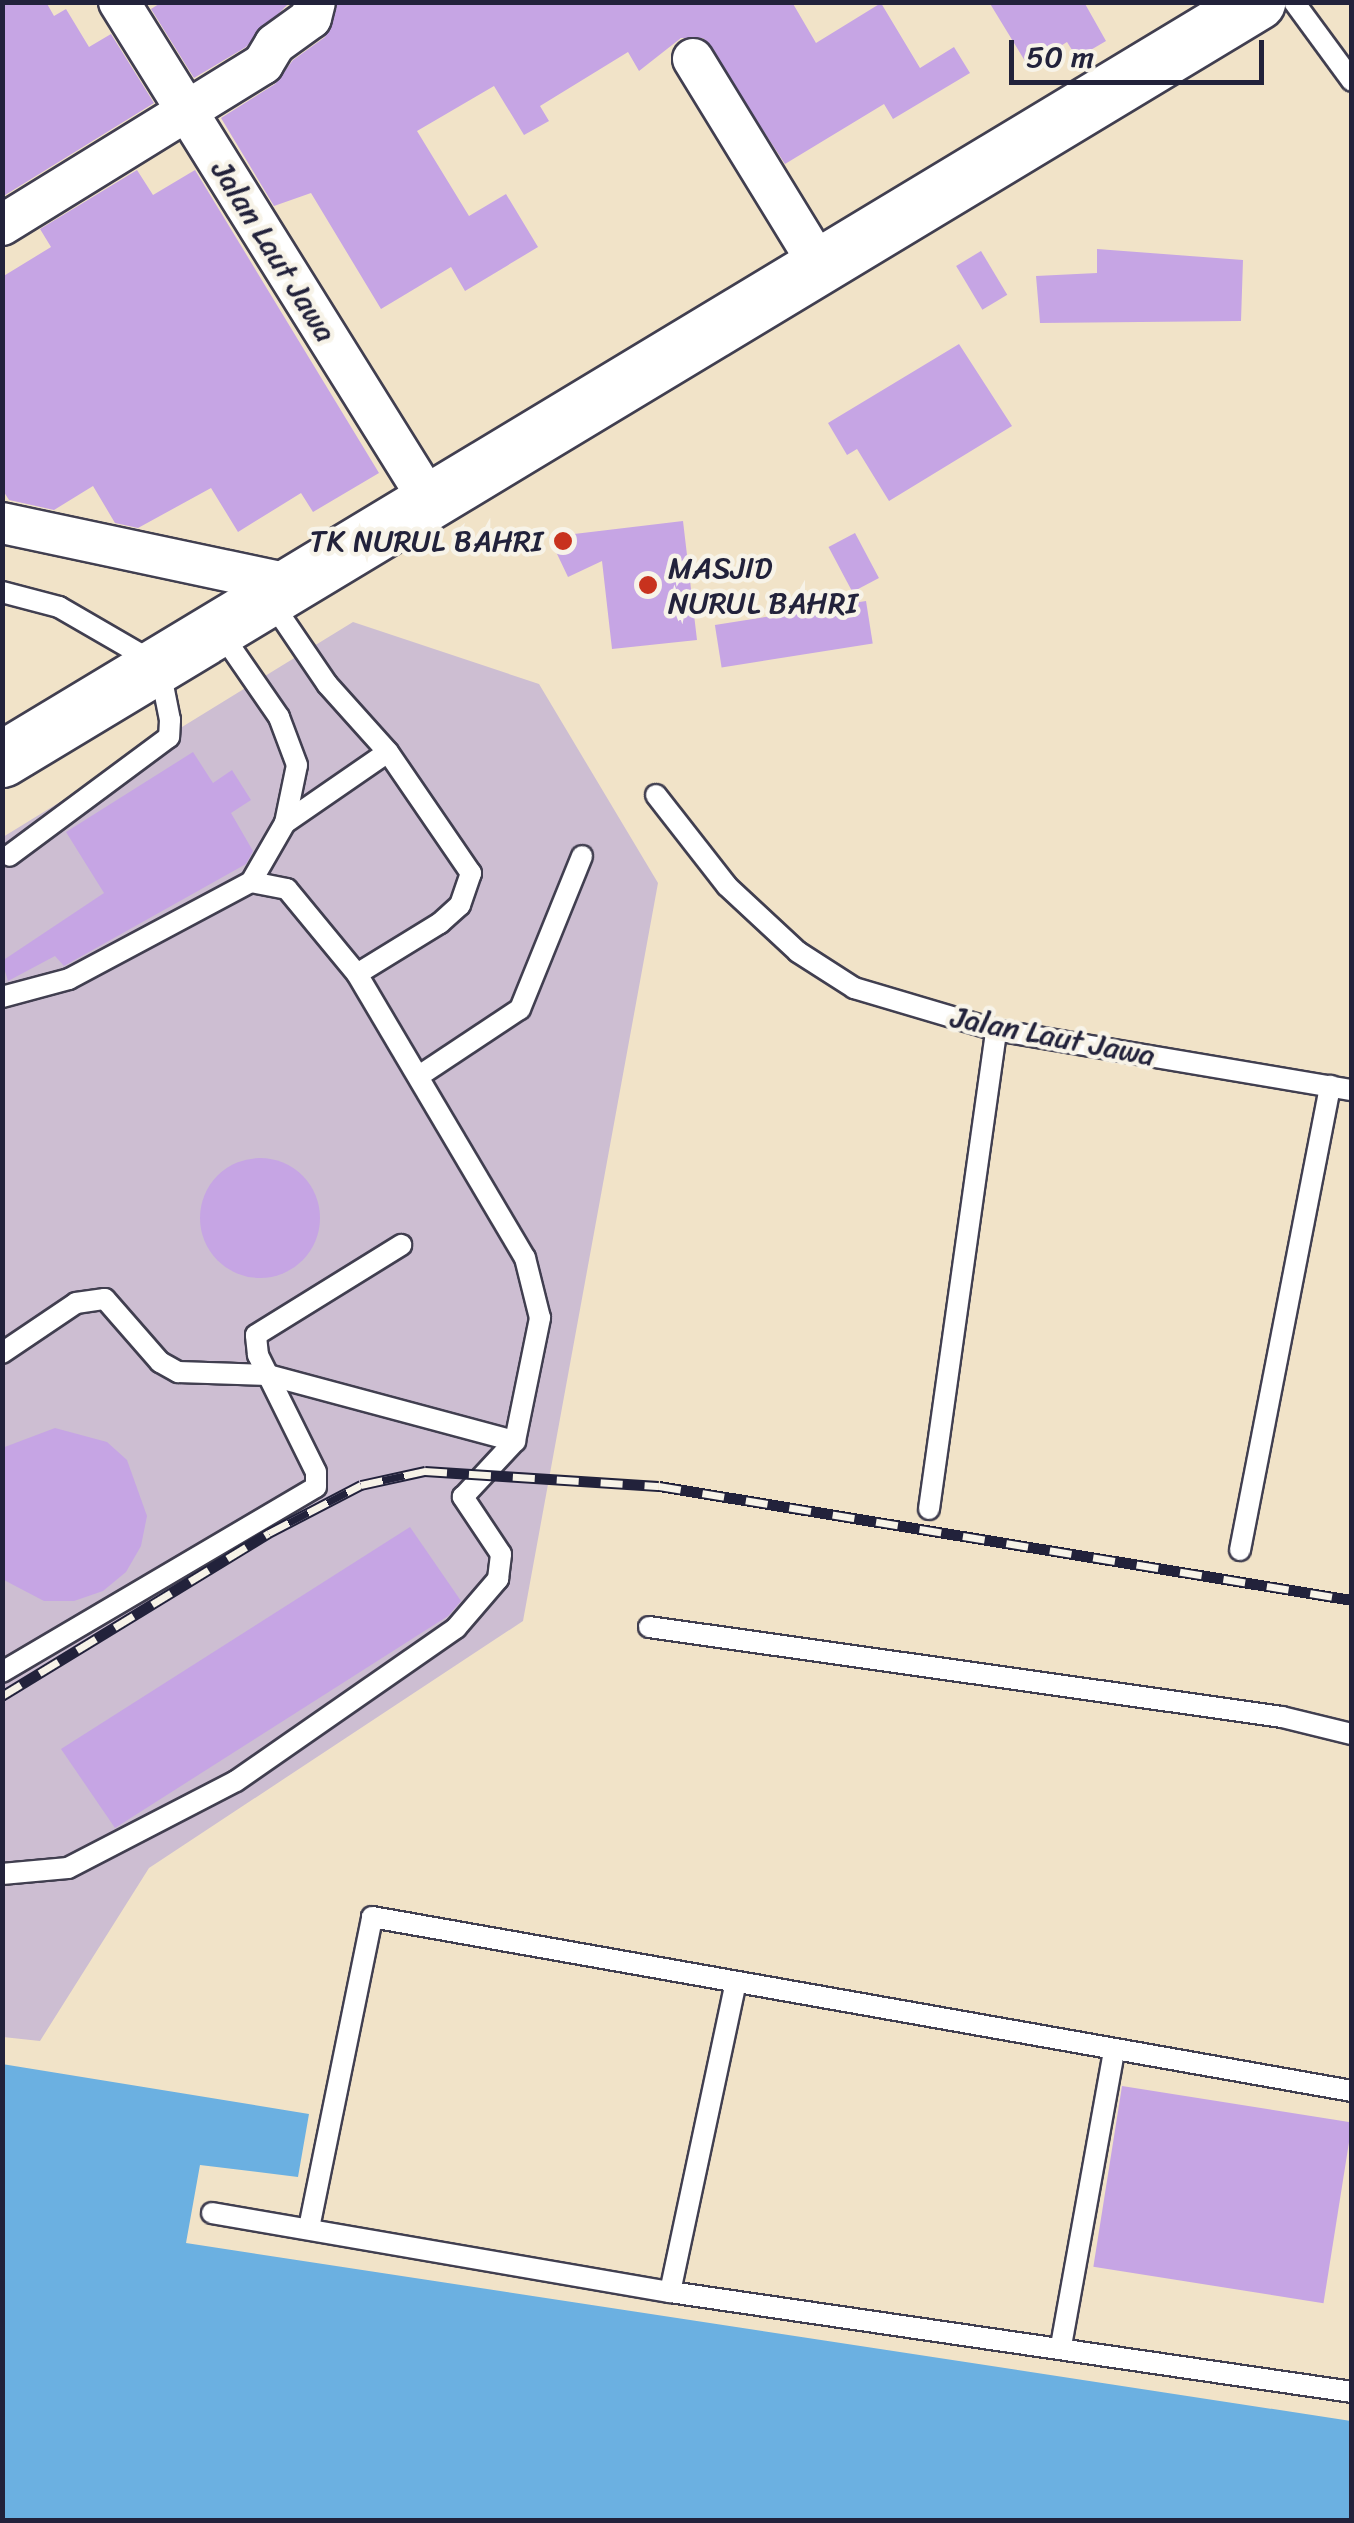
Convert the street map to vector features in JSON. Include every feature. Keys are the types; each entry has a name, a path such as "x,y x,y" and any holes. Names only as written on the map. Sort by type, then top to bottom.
{"main road":[{"path":"2,758 1257,2"}],"street":[{"name":"Jalan Laut Jawa","path":"119,2 429,500"},
{"path":"2,225 263,64 275,44 311,18 315,2"},
{"path":"693,59 820,266"},
{"path":"2,523 278,590"}],"lane":[{"path":"1294,2 1352,81"},
{"path":"278,590 327,684 388,752 471,873 460,905 440,923 357,974"},
{"path":"2,592 60,606 158,665 169,737 10,856"},
{"path":"2,997 70,979 251,882 286,823 297,765 293,747 218,629"},
{"path":"286,823 388,752"},
{"name":"Jalan Laut Jawa","path":"656,795 726,886 830,976 996,1030 1352,1090"},
{"path":"420,1076 520,1009 582,856"},
{"path":"2,1874 68,1868 236,1781 456,1628 486,1600 501,1554 463,1497 516,1441 540,1318 535,1289 511,1231 357,974 287,888 251,882"},
{"path":"929,1510 996,1030"},
{"path":"1240,1550 1330,1086"},
{"path":"2,1672 316,1487 316,1472 268,1376 256,1335 261,1327 401,1245"},
{"path":"2,1353 76,1303 96,1298 113,1303 168,1368 268,1376 516,1441"},
{"path":"649,1627 1282,1718 1352,1734"},
{"path":"309,2228 372,1917 1114,2052 1352,2091"},
{"path":"670,2292 734,1984"},
{"path":"1060,2346 1114,2052"},
{"path":"212,2213 670,2292 1060,2346 1352,2392"}],"shaded area":[{"path":"353,622 539,684 658,883 523,1621 149,1868 40,2041 3,2037 3,837"}],"water":[{"path":"2,2064 309,2114 298,2177 200,2165 186,2243 1351,2421 1351,2520 3,2520"}],"building":[{"path":"2,2 46,2 54,16 66,9 89,47 111,34 154,103 2,197"},
{"path":"162,2 290,2 246,47 194,78 151,9"},
{"path":"338,2 792,2 816,43 881,3 920,68 954,47 970,73 893,119 884,104 785,164 703,38 681,38 639,71 628,52 540,106 549,121 524,135 494,86 417,131 469,216 506,194 538,247 465,291 451,267 381,309 311,193 274,206 221,118 275,84 293,60 325,37"},
{"path":"989,2 1084,2 1106,41 1077,58 1067,42 1028,66"},
{"path":"137,170 153,195 195,170 379,473 313,512 301,493 238,532 211,488 138,528 115,523 93,486 54,510 9,500 2,489 2,277 51,247 40,229"},
{"path":"1097,249 1243,260 1241,321 1040,323 1036,276 1097,273"},
{"path":"981,251 1007,295 982,310 956,266"},
{"path":"959,344 1012,426 889,501 857,449 847,455 828,423"},
{"name":"MASJID NURUL BAHRI","path":"683,521 697,640 612,649 602,561 568,577 549,537"},
{"path":"855,533 879,578 852,592 829,547"},
{"path":"866,601 873,643 722,667 715,625"},
{"path":"193,752 213,783 232,770 251,800 231,813 253,851 246,864 64,966 55,956 8,981 2,961 104,893 66,832"},
{"path":"260,1158 283,1163 302,1176 315,1195 320,1218 315,1241 302,1260 283,1273 260,1278 237,1273 218,1260 205,1241 200,1218 205,1195 218,1176 237,1163"},
{"path":"55,1428 107,1442 127,1460 147,1516 141,1546 126,1572 103,1591 74,1601 44,1601 2,1579 2,1448"},
{"path":"410,1527 461,1601 448,1616 115,1828 61,1749"},
{"path":"1122,2086 1352,2122 1324,2303 1093,2267"}],"railway":[{"path":"2,1696 269,1533 361,1485 425,1471 659,1486 1352,1600"}],"place":[{"name":"TK NURUL BAHRI","path":"563,541"},
{"name":"MASJID NURUL BAHRI","path":"648,585"}]}
